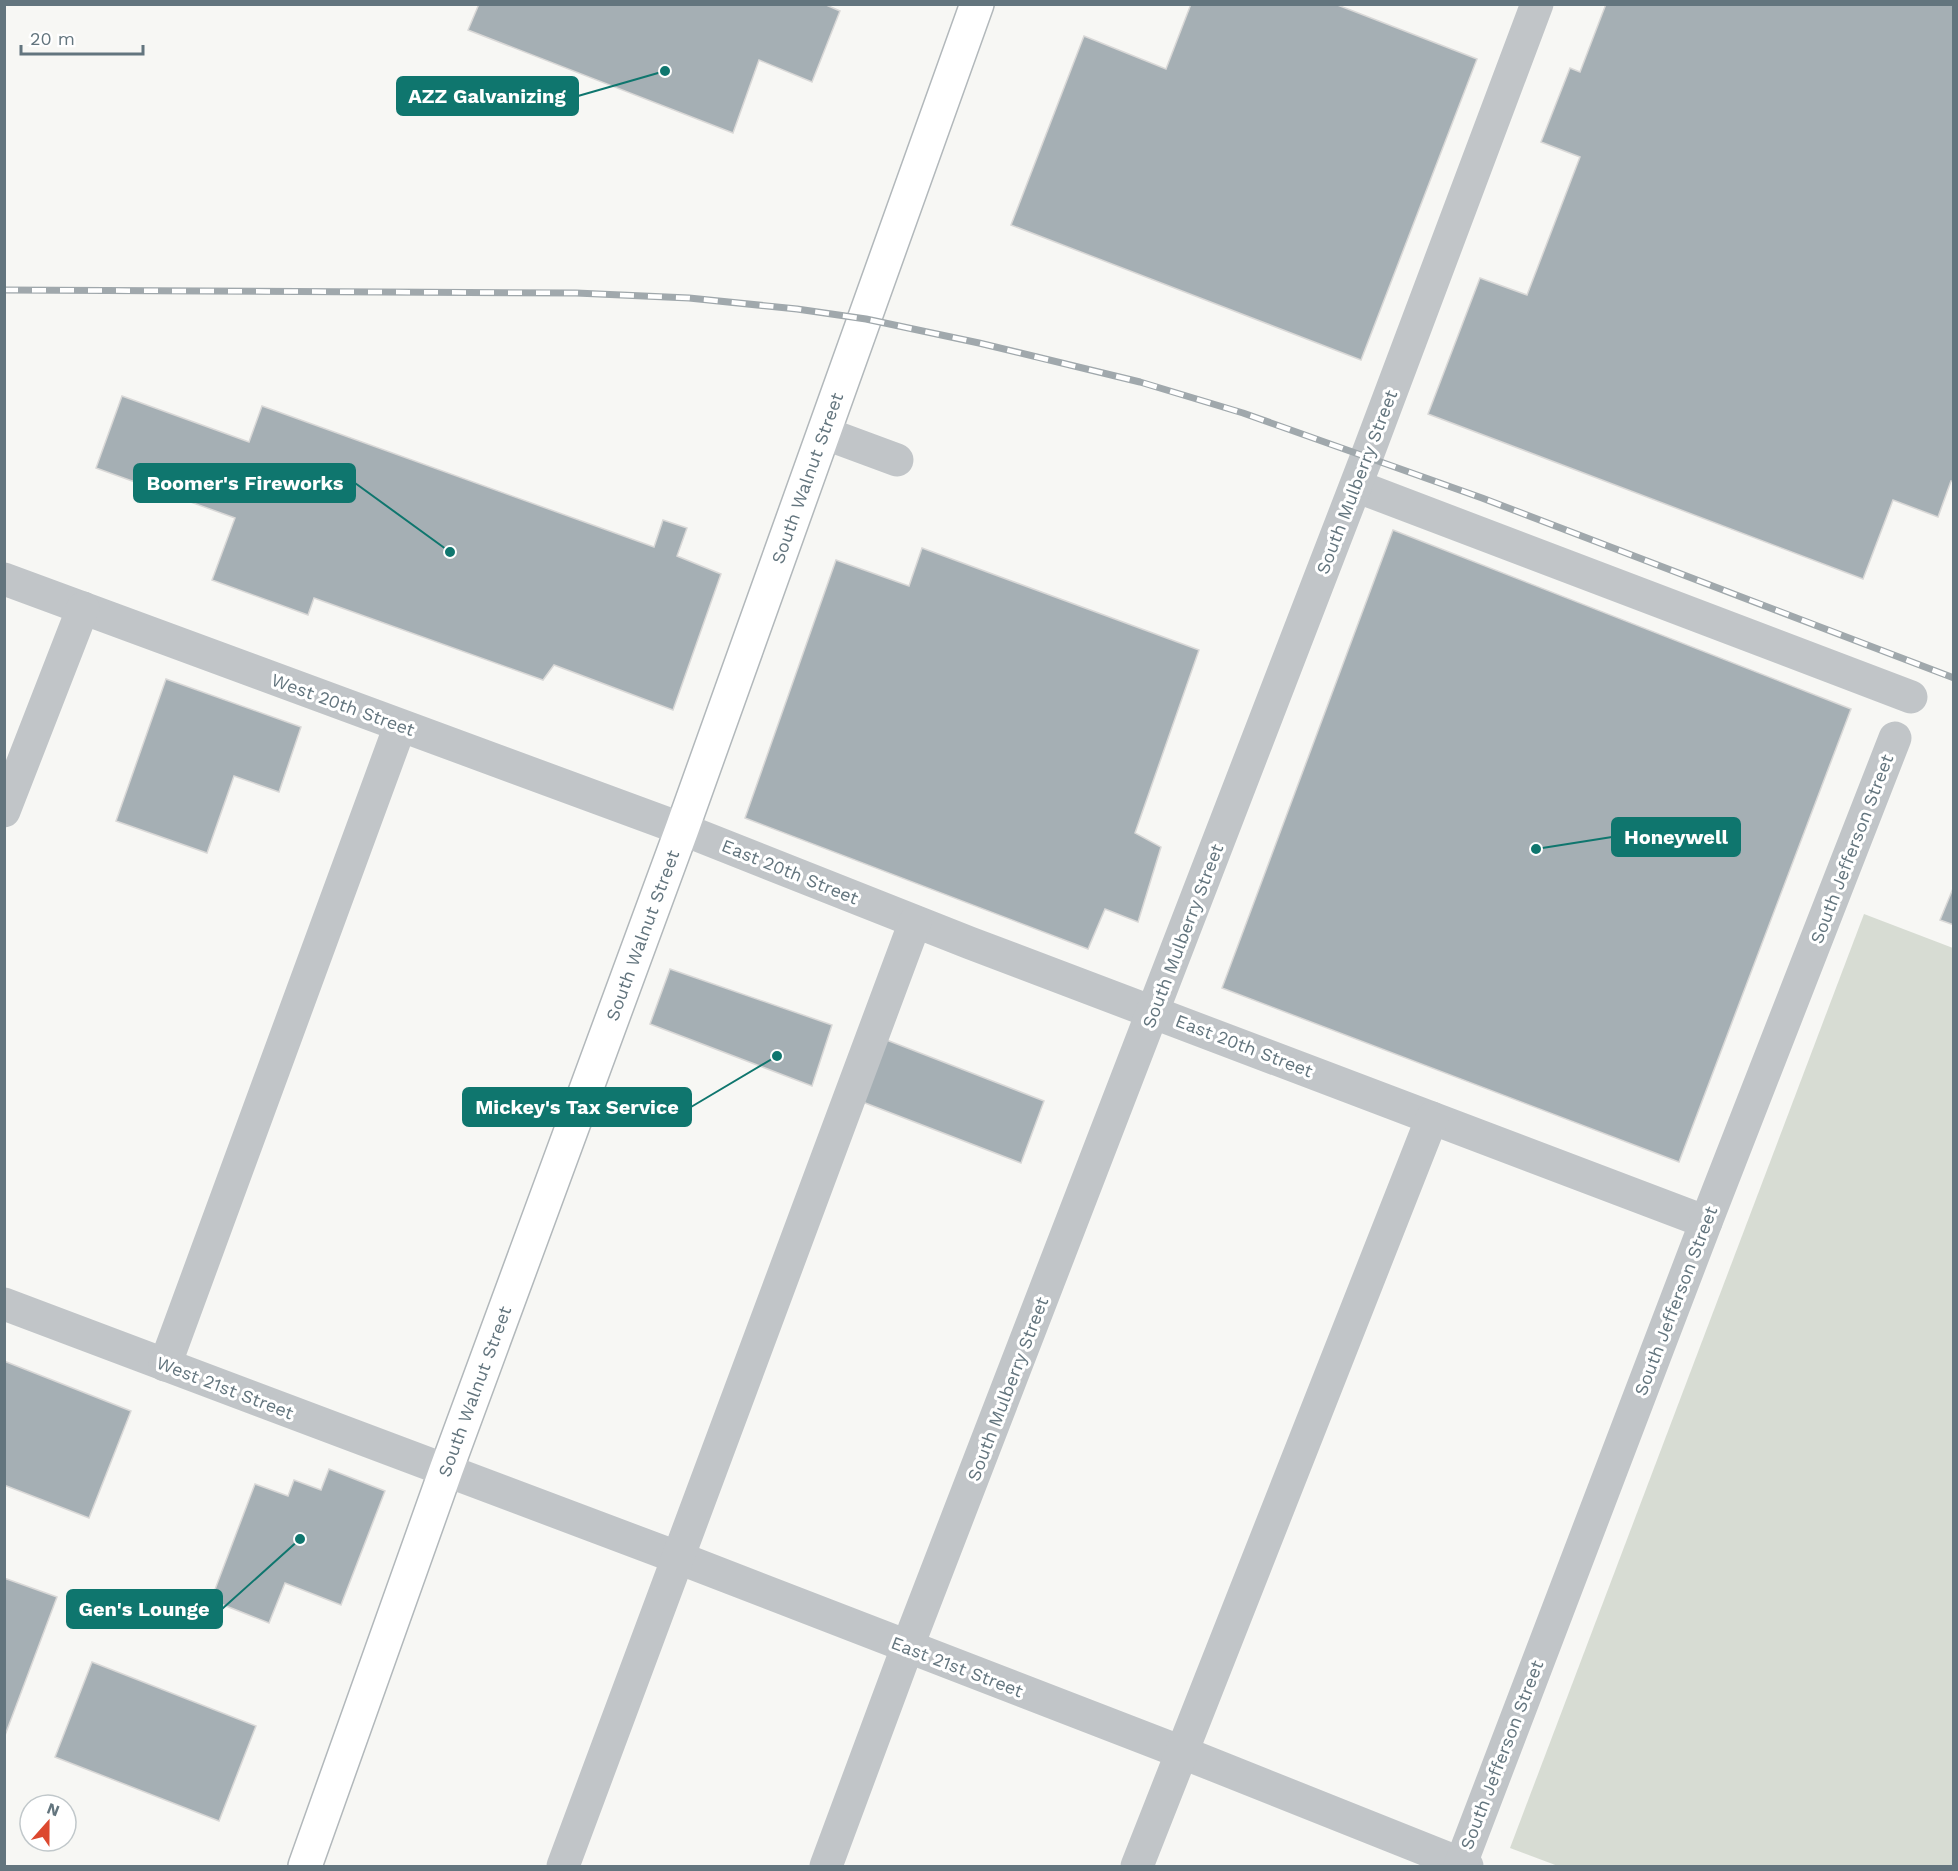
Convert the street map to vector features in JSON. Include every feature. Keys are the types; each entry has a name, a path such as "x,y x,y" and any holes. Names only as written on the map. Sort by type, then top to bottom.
{"main road":[{"name":"South Walnut Street","path":"305,1866 446,1470 681,829 977,4"}],"street":[{"name":"South Mulberry Street","path":"826,1866 907,1648 1356,486 1537,4"},
{"path":"824,433 897,460"},
{"path":"1356,486 1911,698"},
{"name":"West 20th Street","path":"4,579 681,829"},
{"path":"4,811 83,608"},
{"path":"165,1365 400,726"},
{"name":"South Jefferson Street","path":"1462,1866 1707,1222 1895,738"},
{"name":"East 20th Street","path":"681,829 915,922 1707,1222"},
{"path":"563,1866 915,922"},
{"path":"1137,1866 1432,1118"},
{"name":"West 21st Street","path":"4,1304 446,1470"},
{"name":"East 21st Street","path":"446,1470 1181,1752 1462,1866"}],"shaded area":[{"path":"1864,914 1953,948 1953,1866 1558,1866 1510,1848"}],"building":[{"path":"479,4 824,4 840,11 812,82 759,60 733,133 468,30"},
{"path":"1191,4 1335,4 1477,59 1361,360 1011,225 1084,36 1166,69"},
{"path":"1606,4 1954,4 1954,482 1951,481 1938,517 1893,500 1863,579 1428,414 1480,278 1527,295 1580,157 1541,142 1570,68 1580,72"},
{"path":"122,396 249,442 262,406 654,547 663,520 687,528 677,556 721,574 673,710 554,665 543,680 314,598 308,615 212,580 235,518 96,468"},
{"path":"1393,530 1851,709 1679,1162 1222,988"},
{"path":"922,548 1199,650 1135,833 1161,847 1138,922 1105,909 1088,949 745,818 836,560 909,586"},
{"path":"166,679 301,727 279,792 234,776 207,853 116,821"},
{"path":"1954,886 1954,925 1940,920"},
{"path":"670,969 832,1025 812,1086 650,1024"},
{"path":"884,1039 1044,1101 1021,1163 860,1101"},
{"path":"4,1361 131,1411 89,1518 4,1485"},
{"path":"329,1469 385,1491 341,1605 285,1583 269,1623 211,1600 255,1484 288,1496 294,1480 321,1490"},
{"path":"4,1578 57,1597 4,1738"},
{"path":"92,1662 256,1726 219,1821 55,1757"}],"railway":[{"path":"4,290 576,293 689,298 797,309 866,319 979,343 1140,382 1243,413 1482,498 1954,678"}],"place":[{"name":"AZZ Galvanizing","path":"665,71"},
{"name":"Boomer's Fireworks","path":"450,552"},
{"name":"Honeywell","path":"1536,849"},
{"name":"Mickey's Tax Service","path":"777,1056"},
{"name":"Gen's Lounge","path":"300,1539"}]}
